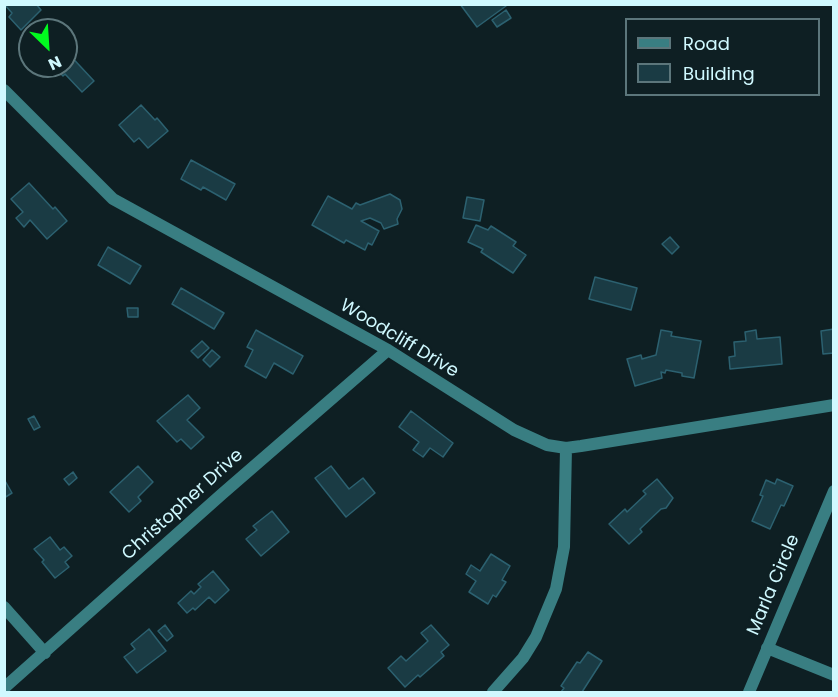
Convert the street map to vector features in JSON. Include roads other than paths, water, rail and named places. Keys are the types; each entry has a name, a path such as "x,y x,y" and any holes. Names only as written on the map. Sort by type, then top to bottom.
{"street":[{"name":"Woodcliff Drive","path":"4,90 112,199 388,350 529,438 547,446 566,448 834,405"},
{"name":"Christopher Drive","path":"4,688 388,350"},
{"path":"493,693 523,658 536,637 556,589 564,547 566,448"},
{"name":"Marla Circle","path":"749,693 834,491"},
{"path":"4,607 45,653"},
{"path":"767,648 834,675"}]}
